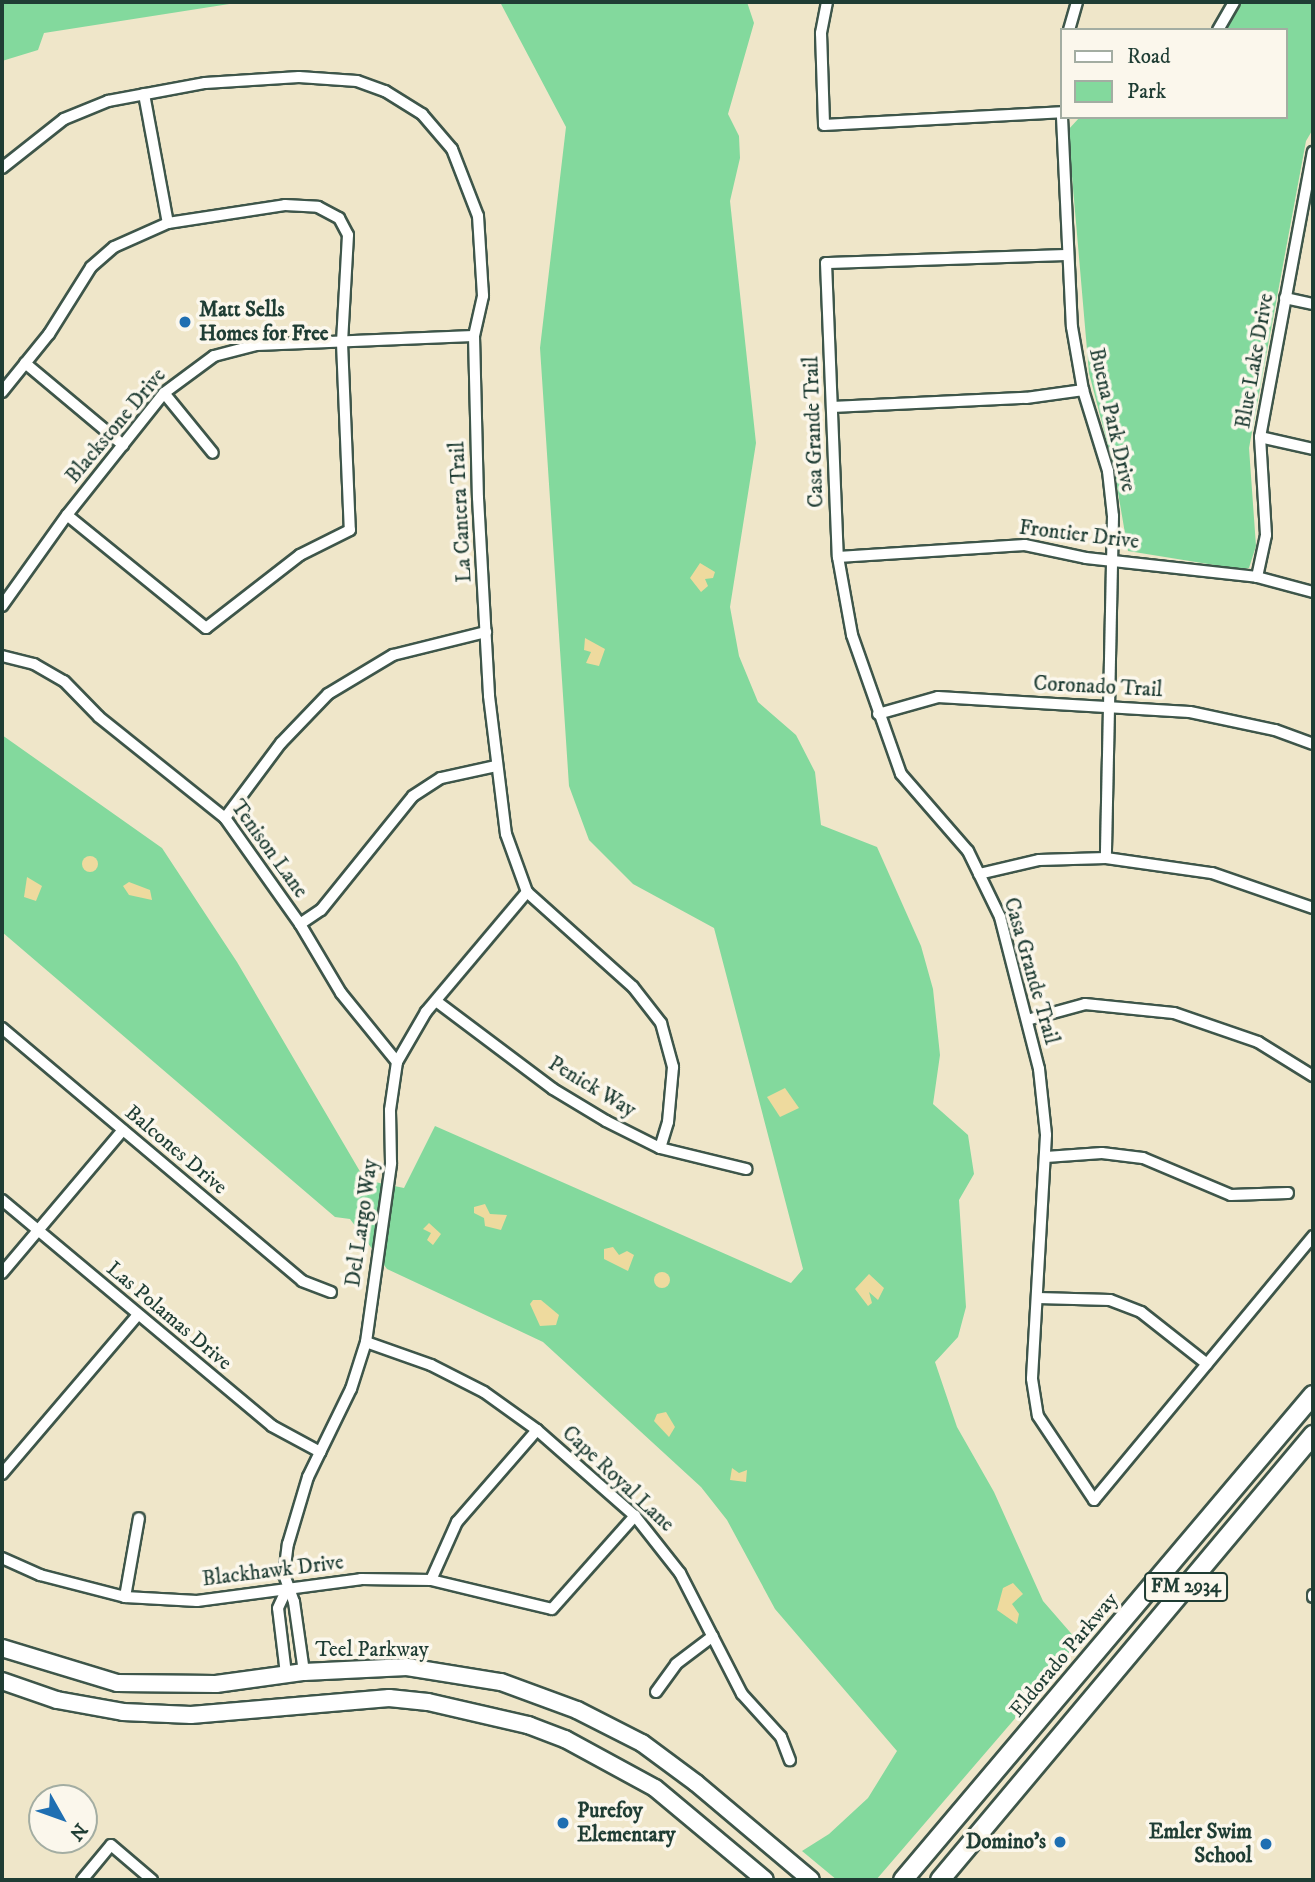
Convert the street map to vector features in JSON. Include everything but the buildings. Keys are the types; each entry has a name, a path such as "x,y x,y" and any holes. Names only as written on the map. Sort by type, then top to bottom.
{"main road":[{"name":"Eldorado Parkway","path":"903,1880 1313,1395"},
{"name":"FM 2934","path":"940,1880 1313,1435"},
{"name":"Teel Parkway","path":"2,1648 117,1683 216,1684 304,1672 407,1667 502,1682 538,1695 642,1743 696,1783 811,1880"},
{"path":"304,1672 310,1703"},
{"path":"286,1674 290,1705"},
{"path":"2,1681 57,1700 123,1712 191,1715 389,1698 428,1702 528,1725 621,1770 675,1805 765,1880"},
{"path":"528,1725 538,1695"},
{"path":"1038,1721 1058,1738"},
{"path":"675,1805 696,1783"}],"street":[{"path":"827,2 821,33 824,125 1060,115"},
{"path":"1070,28 1077,2"},
{"path":"1219,28 1234,2"},
{"name":"La Cantera Trail","path":"2,168 64,120 108,101 205,83 299,76 357,80 422,114 452,149 478,216 483,296 474,336 486,632 496,766 506,834 527,892 633,987 661,1023 673,1067 668,1122 660,1148"},
{"path":"144,94 167,223"},
{"name":"Buena Park Drive","path":"1062,119 1072,327 1083,390 1108,471 1113,516 1106,858"},
{"name":"Blue Lake Drive","path":"1257,577 1266,535 1260,437 1313,153"},
{"path":"2,392 49,334 91,267 114,247 167,223 285,205 318,207 339,218 348,235 349,259 342,343 350,530 300,555 206,628 66,515"},
{"name":"Casa Grande Trail","path":"1068,255 826,263 838,557 852,635 901,774 968,851 1000,917 1040,1069 1046,1157 1032,1379 1038,1416 1094,1500 1207,1364"},
{"path":"1285,298 1313,304"},
{"name":"Blackstone Drive","path":"2,606 66,515 164,393 214,356 256,345 474,336"},
{"path":"25,363 122,445"},
{"path":"832,407 1026,398 1083,390"},
{"path":"164,393 213,453"},
{"path":"1260,437 1313,449"},
{"name":"Frontier Drive","path":"838,557 1024,545 1257,577 1313,592"},
{"path":"225,818 281,743 328,694 393,655 486,632"},
{"name":"Tenison Lane","path":"2,656 34,664 64,681 99,718 225,818 300,924 341,993 397,1062"},
{"name":"Coronado Trail","path":"878,714 938,697 1190,712 1275,730 1313,744"},
{"path":"300,924 328,902 413,796 441,778 496,766"},
{"path":"979,874 1039,860 1106,858 1212,873 1313,908"},
{"name":"Del Largo Way","path":"286,1674 278,1608 287,1589 288,1544 320,1452 351,1389 366,1342 391,1163 390,1110 397,1062 436,1001 527,892"},
{"name":"Penick Way","path":"436,1001 553,1089 660,1148 746,1169"},
{"path":"1027,1020 1085,1004 1174,1013 1258,1042 1313,1076"},
{"name":"Balcones Drive","path":"2,1028 302,1281 331,1292"},
{"path":"2,1273 124,1130"},
{"path":"1046,1157 1102,1153 1143,1158 1231,1195 1288,1193"},
{"name":"Las Polamas Drive","path":"2,1200 136,1316 272,1426 320,1452"},
{"path":"1038,1298 1120,1304 1140,1312 1207,1364 1313,1236"},
{"path":"2,1474 136,1316"},
{"name":"Cape Royal Lane","path":"366,1342 431,1365 484,1392 537,1430 635,1516 669,1556 742,1694 781,1737 790,1760"},
{"path":"431,1580 457,1522 537,1430"},
{"name":"Blackhawk Drive","path":"2,1558 40,1575 125,1597 197,1601 361,1579 431,1580 552,1609 635,1516"},
{"path":"125,1597 139,1517"},
{"name":"Del Largo Way","path":"287,1589 295,1602 304,1672"},
{"path":"656,1692 676,1664 713,1636"},
{"path":"82,1880 111,1845 152,1880"}],"green space":[{"path":"2,2 242,2 44,33 38,50 2,61"},
{"path":"500,2 747,2 754,23 728,114 739,136 740,158 730,201 756,443 730,607 739,656 758,702 796,735 815,772 821,825 877,847 921,946 933,989 940,1055 933,1104 968,1135 974,1174 959,1200 966,1307 958,1337 935,1362 957,1427 994,1492 1043,1601 1076,1639 1067,1658 876,1880 837,1880 802,1851 829,1834 868,1798 897,1751 775,1609 727,1520 701,1487 543,1342 387,1269 350,1219 335,1217 2,932 2,735 162,848 237,962 365,1180 404,1188 435,1126 791,1283 803,1269 714,928 633,884 589,840 569,786 540,348 566,127"},
{"path":"1242,2 1313,2 1313,129 1306,141 1249,448 1256,546 1249,568 1239,569 1128,551 1114,469 1089,373 1068,130 1078,119 1287,119 1287,28 1227,28"}],"sand":[{"path":"700,563 715,572 713,578 705,579 708,586 701,592 690,578"},
{"path":"585,638 605,649 599,666 586,663 591,652 584,650"},
{"path":"90,856 96,858 96,870 90,872 84,870 82,864 84,858"},
{"path":"27,877 42,886 36,901 24,897"},
{"path":"129,882 150,890 152,900 129,895 123,886"},
{"path":"785,1088 799,1108 780,1117 767,1097"},
{"path":"485,1204 490,1214 507,1215 501,1230 485,1226 484,1218 474,1213 474,1207"},
{"path":"429,1223 441,1234 433,1245 427,1240 431,1233 423,1229"},
{"path":"613,1247 619,1255 627,1251 634,1255 628,1271 604,1259 604,1249"},
{"path":"659,1272 665,1272 670,1280 668,1286 659,1288 654,1283 654,1277"},
{"path":"869,1274 884,1288 878,1300 869,1292 872,1303 868,1306 855,1289"},
{"path":"533,1300 541,1300 559,1315 556,1325 540,1326 530,1304"},
{"path":"666,1412 675,1427 669,1437 654,1421 657,1414"},
{"path":"732,1468 739,1473 747,1470 746,1482 730,1480"},
{"path":"1013,1583 1023,1594 1012,1604 1019,1614 1017,1624 997,1610 1003,1588"}],"place":[{"name":"Matt Sells Homes for Free","path":"185,322"},
{"name":"Purefoy Elementary","path":"563,1823"},
{"name":"Domino's","path":"1060,1842"},
{"name":"Emler Swim School","path":"1266,1844"}]}
